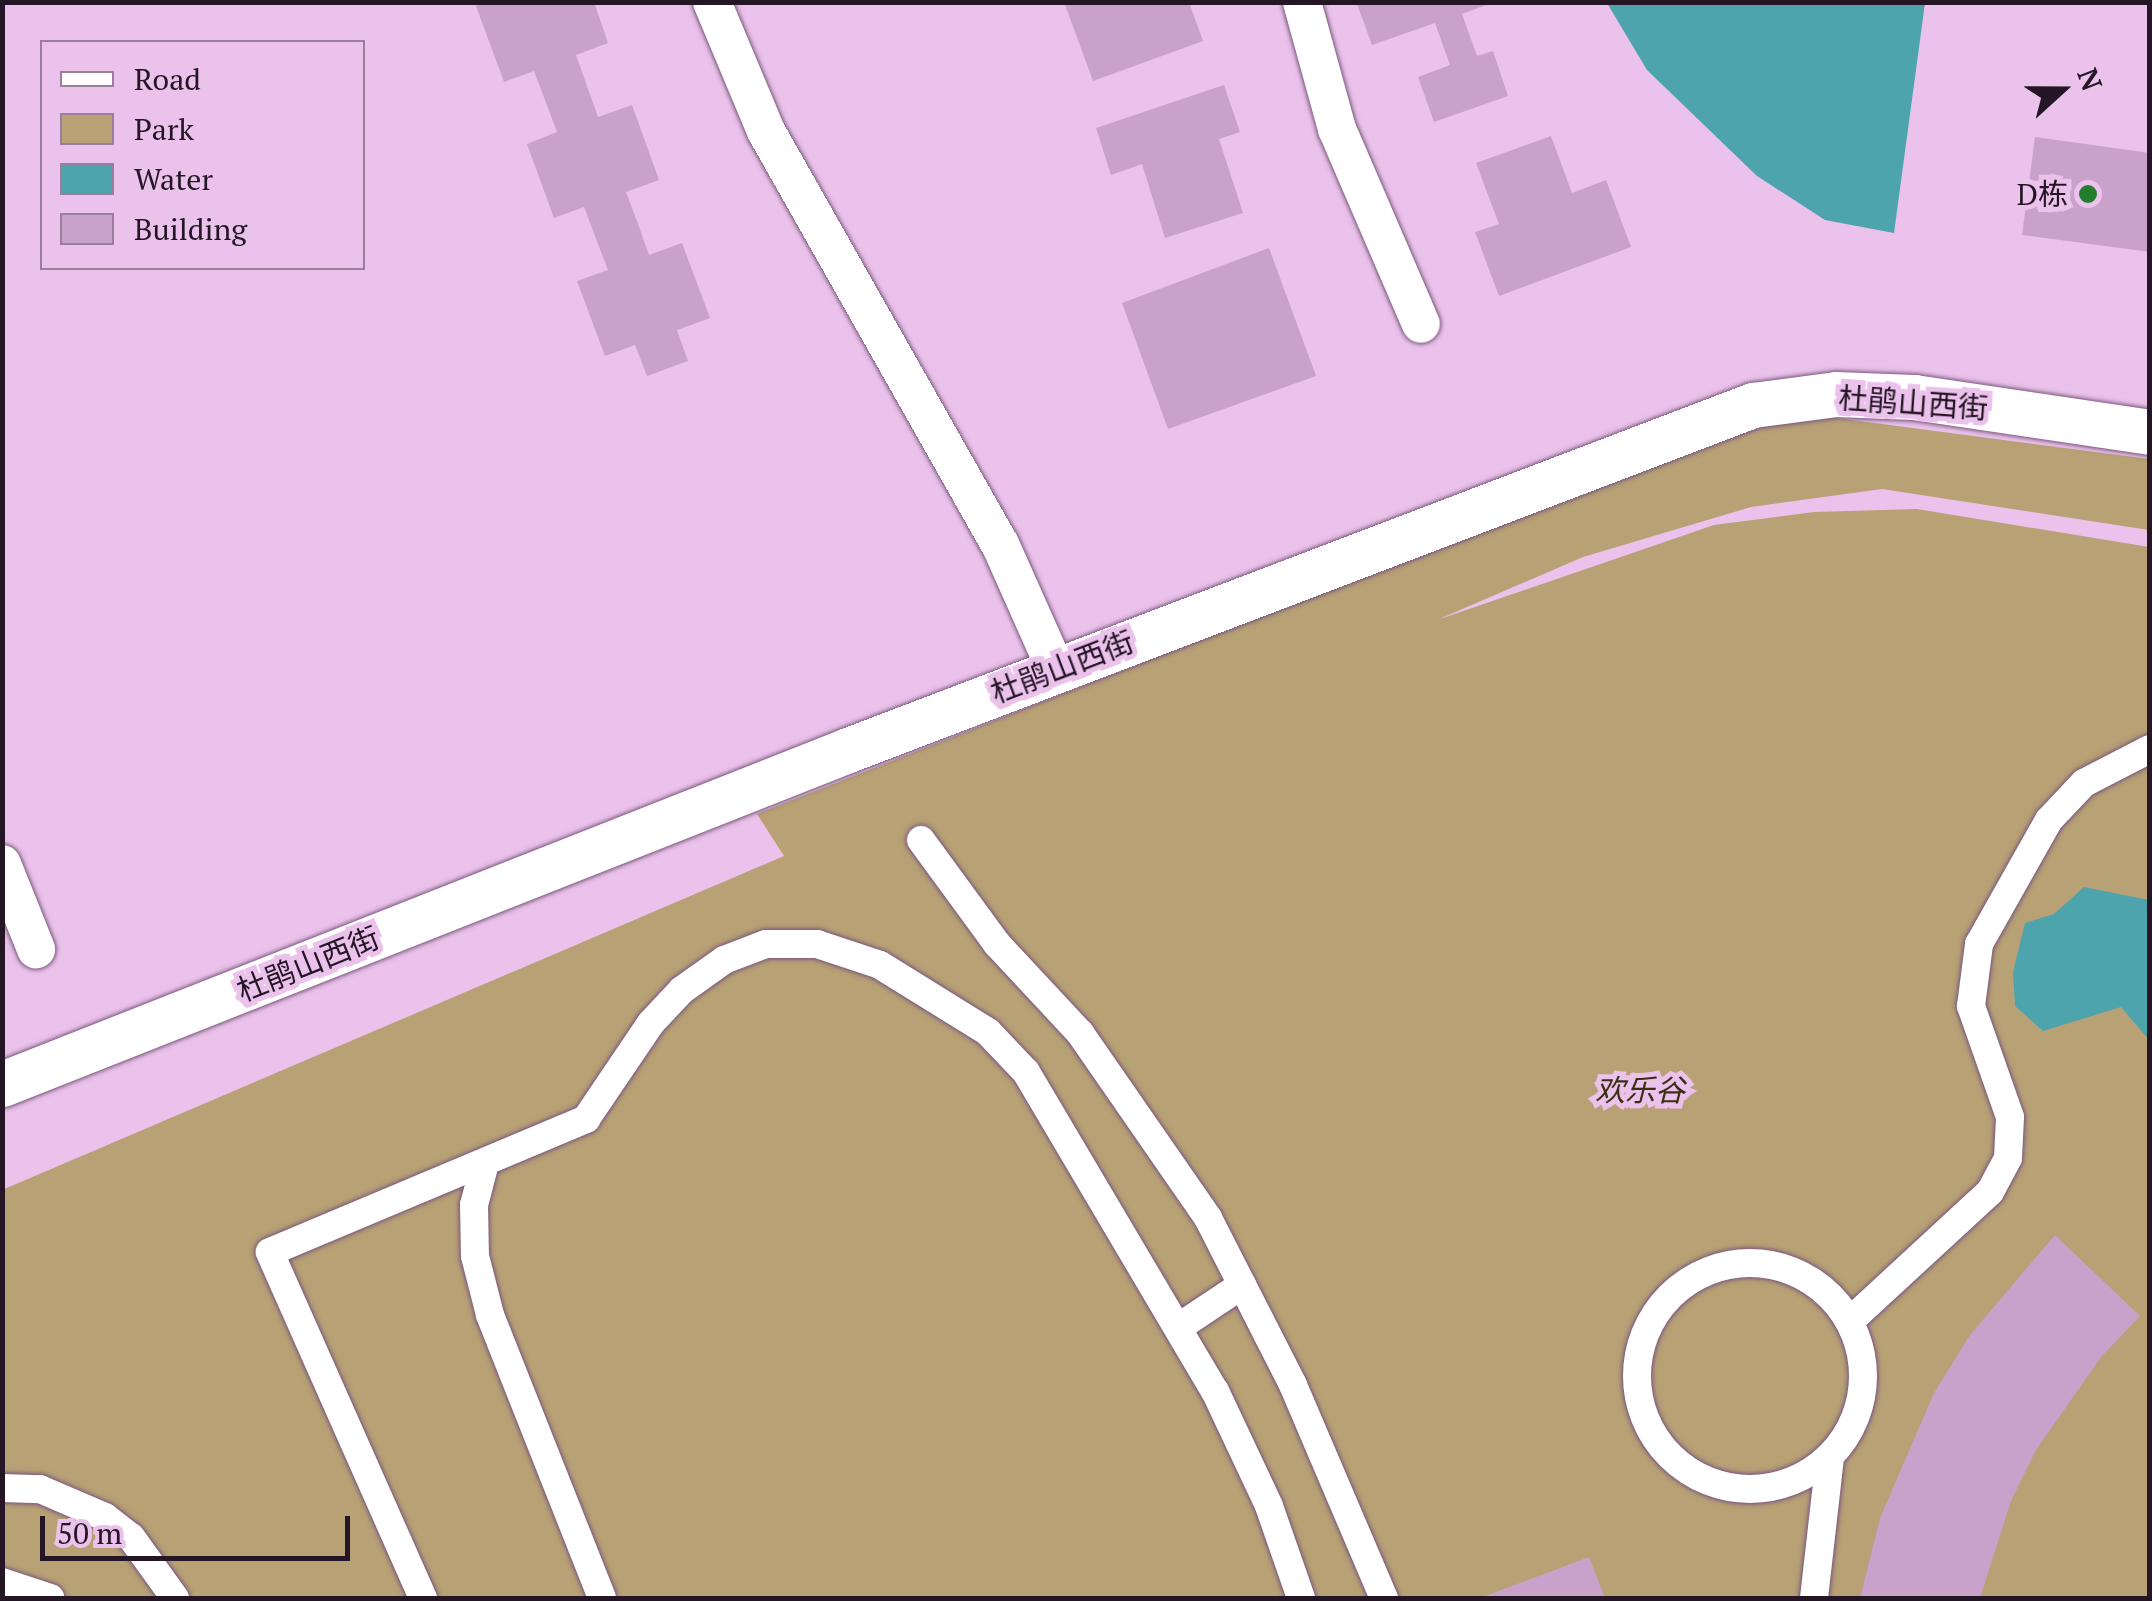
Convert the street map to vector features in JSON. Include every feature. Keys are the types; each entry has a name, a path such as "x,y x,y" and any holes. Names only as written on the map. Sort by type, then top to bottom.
{"street":[{"path":"712,2 766,131 991,526 1056,670"},
{"path":"1302,2 1337,129 1421,324"},
{"name":"杜鹃山西街","path":"2,1084 1056,670 1753,406 1836,394 1914,396 2150,432"},
{"path":"1850,1321 1990,1192 2008,1158 2010,1117 1971,1006 1978,944 2049,820 2084,783 2150,749"},
{"path":"921,840 953,890 1080,1033 1136,1107 1242,1286 1293,1384 1384,1598"},
{"path":"2,864 36,948"},
{"path":"423,1598 270,1252 586,1119 651,1022 724,960 766,944 817,944 880,966 988,1032 1026,1072 1179,1327 1269,1506 1301,1598"},
{"path":"485,1163 474,1205 476,1256 490,1316 602,1598"},
{"path":"1731,1264 1790,1270 1821,1288 1850,1321 1863,1364 1862,1394 1850,1431 1830,1458 1802,1478 1764,1490 1731,1489 1697,1477 1650,1431 1638,1396 1637,1362 1658,1308 1694,1277 1731,1264"},
{"path":"1179,1327 1242,1286"},
{"path":"1814,1598 1830,1458"},
{"path":"2,1488 40,1490 105,1517 131,1537 175,1598"},
{"path":"2,1582 50,1598"}],"green space":[{"name":"欢乐谷","path":"1783,411 2149,459 2149,530 1882,489 1751,507 1583,557 1437,620 1714,525 1814,512 1917,509 2149,547 2149,1598 3,1598 2,1190 784,856 757,814"}],"water":[{"path":"1607,3 1925,3 1894,233 1825,220 1757,176 1647,70"},
{"path":"2084,887 2149,900 2149,1040 2121,1007 2043,1031 2015,1006 2013,972 2025,923 2054,914"}],"building":[{"path":"487,2 594,2 608,43 576,55 598,117 632,105 659,180 626,192 649,255 682,243 710,318 677,330 688,361 647,376 635,345 605,356 577,281 608,270 584,207 554,218 527,144 557,132 534,71 504,82 476,6"},
{"path":"1064,2 1189,2 1203,41 1093,81"},
{"path":"1494,2 1462,14 1477,56 1493,51 1508,96 1434,122 1418,77 1450,65 1435,23 1372,45 1357,4"},
{"path":"1224,85 1240,132 1219,139 1243,213 1165,238 1142,164 1111,175 1096,128"},
{"path":"1551,136 1572,193 1606,180 1631,247 1499,296 1475,232 1499,224 1476,163"},
{"name":"D栋","path":"2035,137 2150,153 2150,252 2022,235"},
{"path":"1269,248 1316,376 1168,429 1122,303"},
{"path":"2055,1235 2140,1316 2101,1357 2036,1450 2011,1501 1980,1598 1860,1598 1880,1518 1934,1393 1970,1335"},
{"path":"1589,1557 1605,1598 1480,1598"}],"place":[{"name":"D栋","path":"2088,194"}]}
